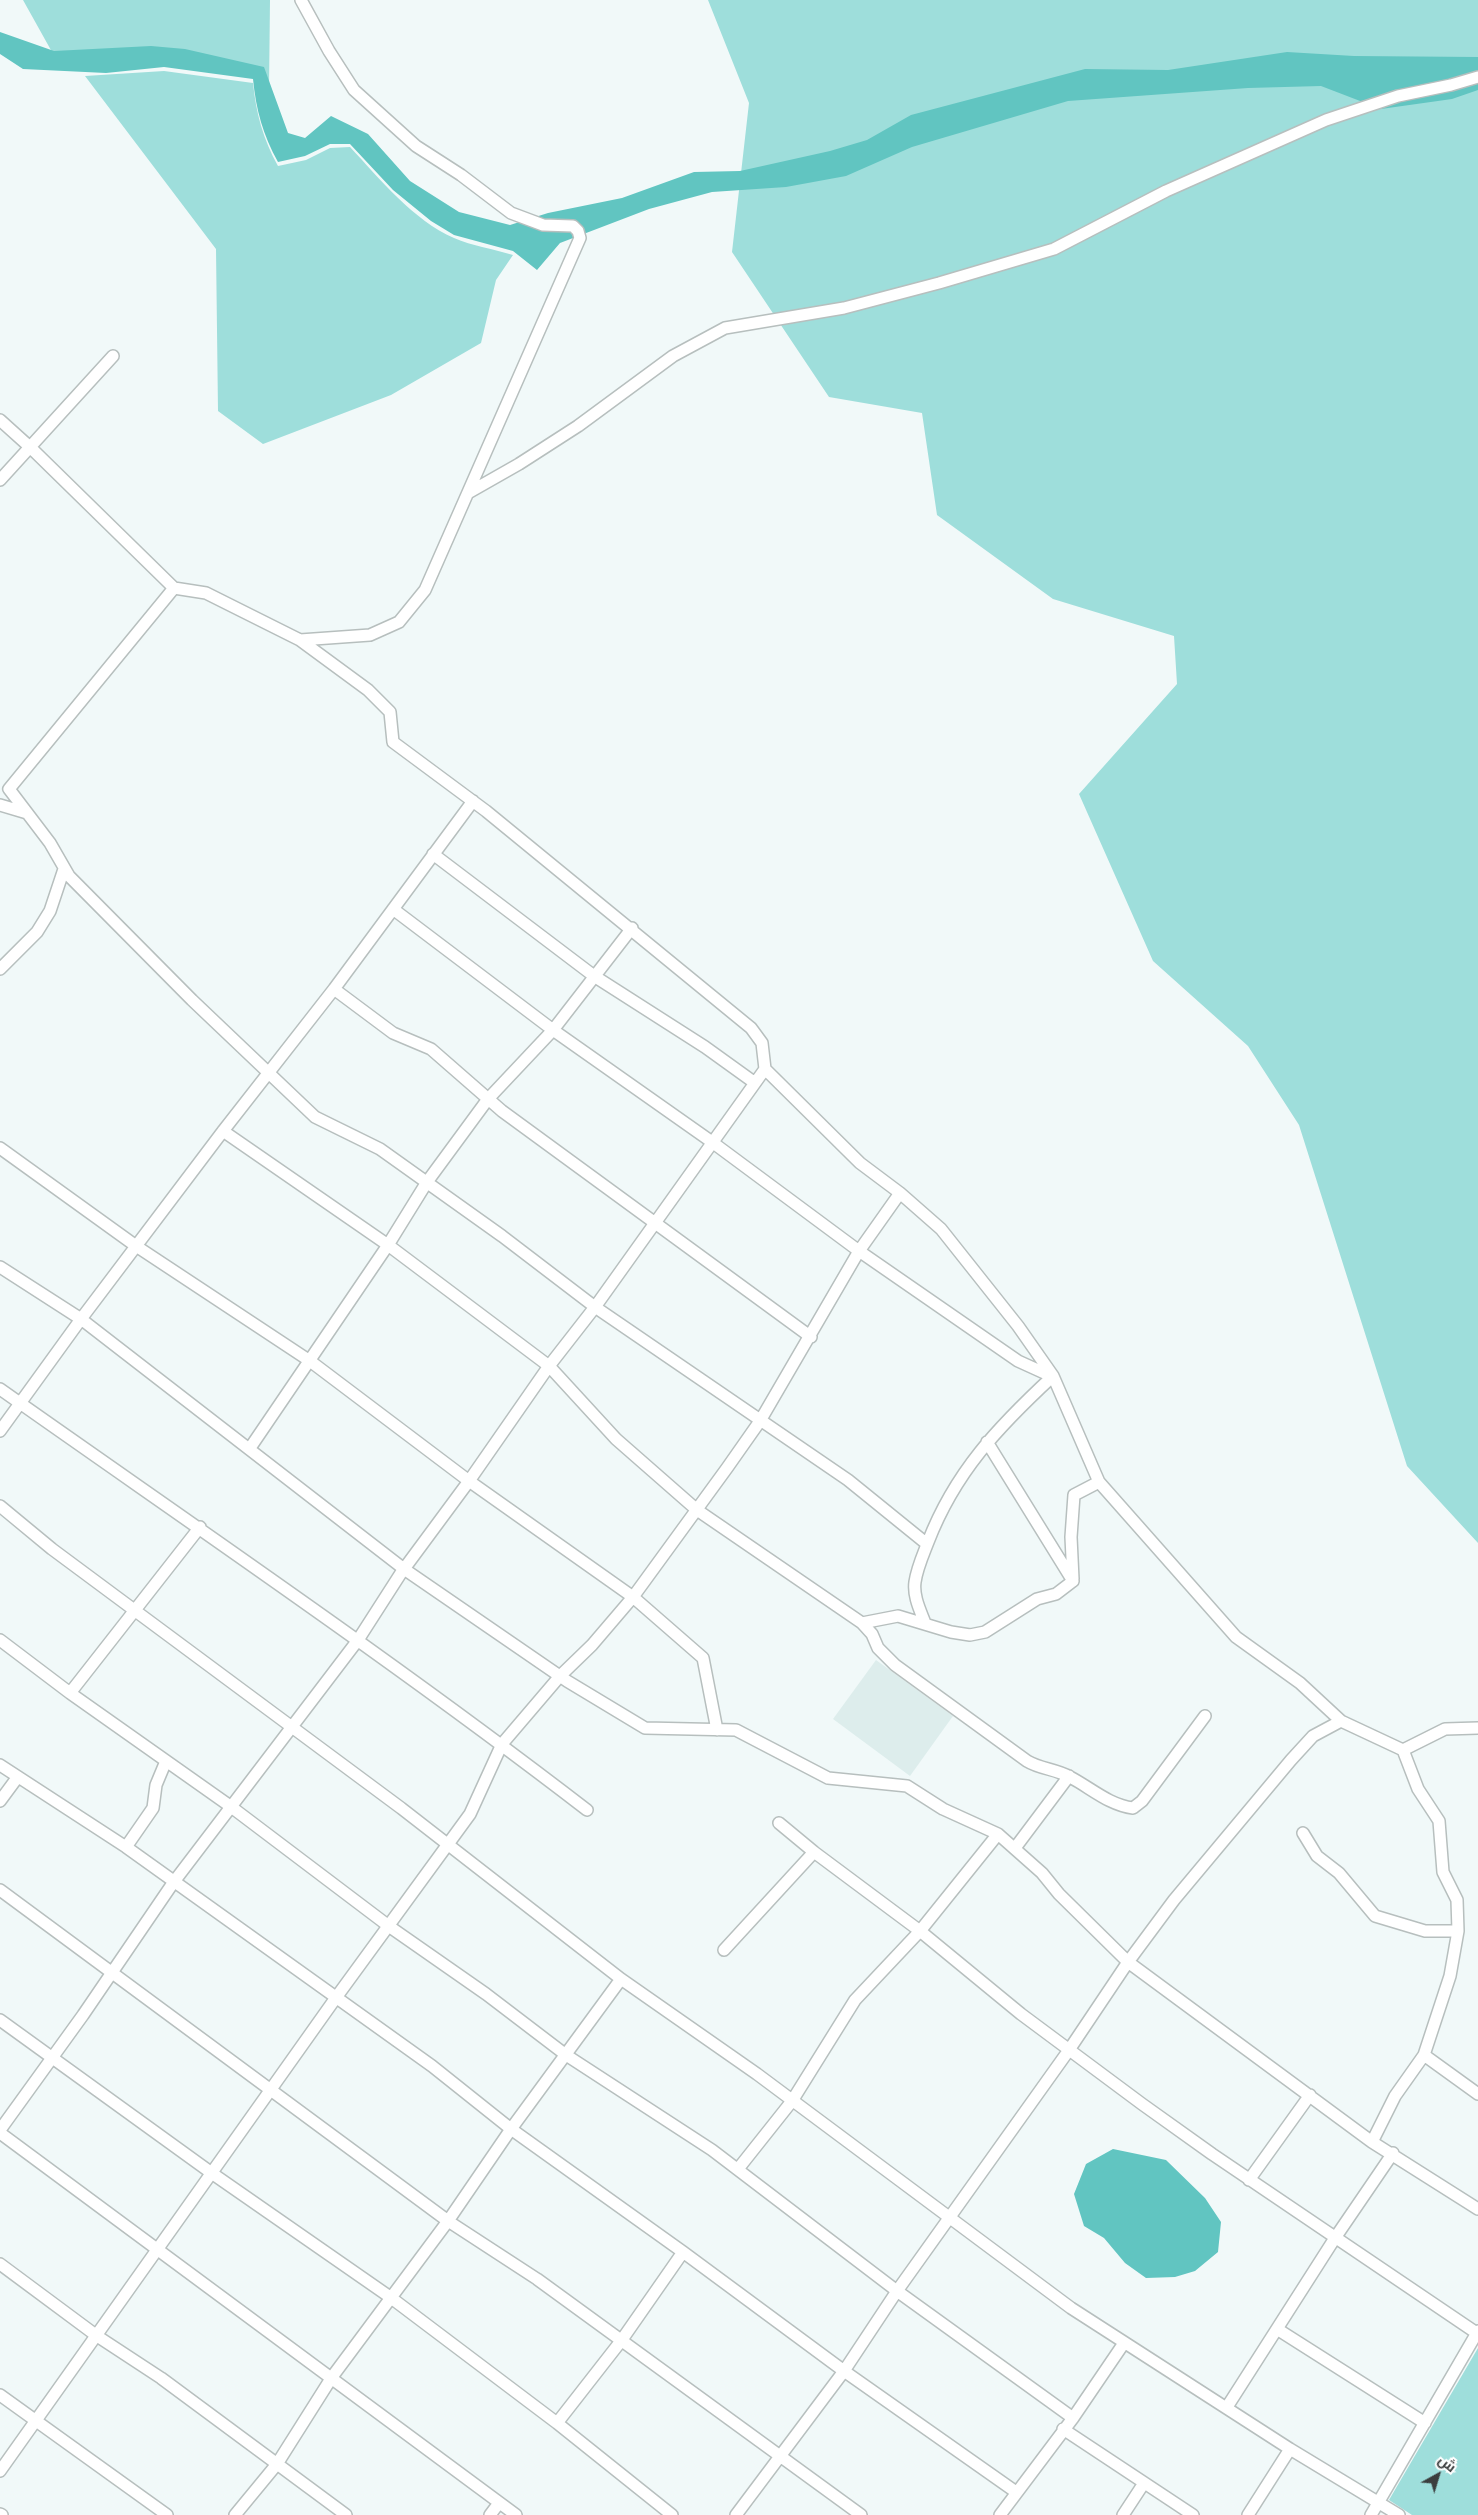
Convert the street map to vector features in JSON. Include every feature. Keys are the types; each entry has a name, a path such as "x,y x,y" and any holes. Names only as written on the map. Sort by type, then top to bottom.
{"street":[{"path":"300,640 370,635 399,622 425,590 580,238 578,230 573,226 543,225 511,213 461,175 416,146 354,90 329,51 301,0"},
{"path":"468,493 519,464 578,426 673,356 725,328 844,308 939,284 1054,249 1166,191 1326,120 1398,96 1451,85 1478,77"},
{"path":"0,480 32,448 113,356"},
{"path":"0,420 32,448 174,588 206,593 300,640 368,690 390,712 394,742 473,801 632,928 751,1028 762,1042 765,1070 860,1164 900,1193 941,1228 1018,1326 1053,1376 1099,1482 1236,1637 1300,1683 1341,1720 1403,1750 1418,1788 1440,1821 1443,1872 1457,1900 1458,1931 1450,1976 1424,2055 1395,2096 1372,2142"},
{"path":"174,588 10,789 50,843 64,869 127,936 269,1075 315,1117 380,1149 502,1236 595,1307 848,1480 927,1544"},
{"path":"0,1431 81,1319 334,990 473,801"},
{"path":"3,809 27,813"},
{"path":"433,854 594,976 705,1047 755,1083"},
{"path":"0,969 37,932 50,911 64,869"},
{"path":"393,908 553,1030 712,1142 860,1251 1018,1361 1053,1376"},
{"path":"250,1448 388,1245 427,1182 488,1099 553,1030 632,928"},
{"path":"334,990 393,1033 431,1049 488,1099 810,1337"},
{"path":"516,2515 0,2132 173,1883 358,1640 404,1569 469,1481 549,1366 595,1307 765,1070"},
{"path":"223,1132 388,1245 549,1366 616,1439 697,1510 862,1623 872,1634 878,1648 895,1665 942,1697 1026,1761 1035,1766 1069,1776 1116,1805 1132,1808 1142,1801 1204,1716"},
{"path":"0,1148 136,1246 310,1361 469,1481 633,1597 703,1658 717,1730"},
{"path":"0,2471 97,2336 157,2248 213,2174 335,1999 390,1927 470,1814 502,1744 560,1676 592,1645 633,1597 760,1421 860,1251 900,1193"},
{"path":"0,1267 81,1319 404,1569 560,1676 645,1728 736,1730 828,1778 907,1786 943,1809 998,1834 1015,1848 1128,1962 1372,2142 1393,2153 1478,2209"},
{"path":"925,1623 917,1600 915,1583 922,1554 934,1525 965,1470 987,1442 1004,1422 1053,1376"},
{"path":"0,1388 358,1640 502,1744 587,1810"},
{"path":"987,1442 1073,1581"},
{"path":"1073,1581 1071,1537 1074,1495 1099,1482"},
{"path":"0,1506 52,1549 293,1726 449,1844 621,1979 792,2101 1071,2308 1290,2449 1398,2515"},
{"path":"70,1692 200,1527"},
{"path":"862,1623 898,1616 951,1632 970,1635 985,1632 1037,1599 1056,1594 1073,1581"},
{"path":"0,1640 230,1806 390,1927 486,1994 566,2055 738,2170 896,2291 1073,2418"},
{"path":"736,2515 844,2371 896,2291 1069,2050 1128,1962 1193,1877 1291,1760 1313,1736 1341,1720"},
{"path":"1403,1750 1445,1729 1478,1728"},
{"path":"126,1847 153,1808 156,1785 166,1761"},
{"path":"0,1765 17,1778 126,1847 335,1999 432,2066 511,2129 683,2252 844,2371 1016,2492"},
{"path":"1015,1848 1069,1776"},
{"path":"0,1801 17,1778"},
{"path":"779,1823 814,1852 920,1931 1021,2014 1069,2050 1249,2180 1478,2333 1371,2515"},
{"path":"1303,1833 1317,1856 1340,1873 1375,1916 1426,1931 1458,1931"},
{"path":"738,2170 792,2101 855,2000 920,1931 998,1834"},
{"path":"724,1950 814,1852"},
{"path":"0,1890 272,2089 448,2221 494,2249 861,2515"},
{"path":"235,2515 277,2464 332,2378 448,2221 511,2129 621,1979"},
{"path":"0,2020 213,2174 390,2297 556,2423 672,2515"},
{"path":"1424,2055 1478,2094"},
{"path":"1249,2180 1310,2095"},
{"path":"1227,2407 1335,2238 1393,2153"},
{"path":"556,2423 621,2341 683,2252"},
{"path":"0,2264 97,2336 161,2378 346,2515"},
{"path":"1277,2329 1424,2423"},
{"path":"1000,2515 1073,2418 1124,2342"},
{"path":"0,2395 167,2515"},
{"path":"1064,2429 1193,2515"},
{"path":"1248,2515 1290,2449"},
{"path":"1123,2515 1144,2483"},
{"path":"490,2515 499,2503"}],"shaded area":[{"path":"23,0 270,0 269,90 262,69 52,52"},
{"path":"708,0 1478,0 1478,1543 1407,1466 1299,1125 1248,1046 1153,961 1079,794 1177,684 1174,636 1053,599 937,515 922,413 829,397 732,252 749,103"},
{"path":"0,32 54,51 151,46 185,49 264,67 288,133 305,138 331,116 368,134 410,181 459,212 510,225 548,213 622,198 694,172 740,171 830,151 867,140 911,115 1085,69 1168,70 1287,52 1354,56 1478,57 1478,90 1452,99 1381,109 1321,86 1248,88 1068,101 912,147 846,176 786,187 712,192 649,209 560,243 537,270 513,251 454,235 431,221 393,190 350,144 330,144 305,156 278,162 261,122 253,79 164,67 106,73 23,69 0,54"},
{"path":"164,71 253,83 261,126 278,166 306,160 330,148 350,147 398,198 425,221 454,238 513,255 496,280 481,343 391,395 263,444 218,411 216,249 85,76"},
{"path":"876,1660 953,1716 910,1776 833,1719"},
{"path":"1113,2149 1166,2160 1205,2198 1221,2222 1218,2252 1195,2271 1175,2277 1146,2278 1125,2263 1104,2238 1084,2226 1074,2194 1086,2164"},
{"path":"1478,2348 1478,2515 1412,2515 1389,2500"}]}
